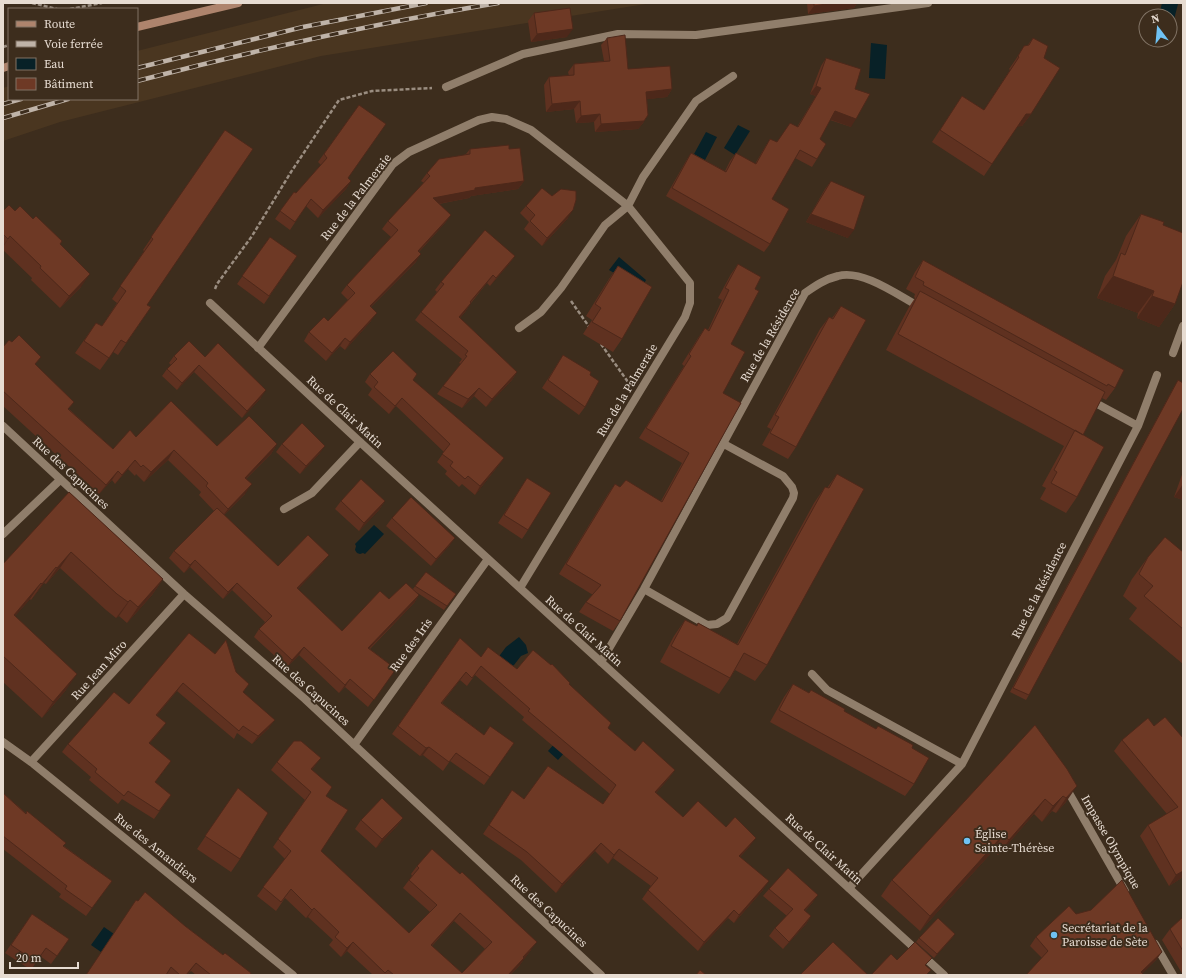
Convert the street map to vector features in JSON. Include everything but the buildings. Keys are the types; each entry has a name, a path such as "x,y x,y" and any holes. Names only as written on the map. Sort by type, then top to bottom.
{"street":[{"path":"138,28 238,3"},
{"path":"446,87 523,54 618,34 696,35 928,3"},
{"path":"519,328 541,312 561,288 606,225 628,206 643,178 696,101 733,76"},
{"name":"Rue de la Palmeraie","path":"258,348 393,164 409,152 479,120 492,117 506,119 531,130 628,206 690,283 690,303 685,317 520,588"},
{"name":"Rue de la Résidence","path":"601,662 644,589 805,293 821,282 839,275 859,276 928,312"},
{"name":"Rue de Clair Matin","path":"210,303 360,442 944,975"},
{"path":"1173,353 1183,326"},
{"name":"Rue de la Résidence","path":"849,888 962,764 1138,426 1158,376"},
{"path":"1082,396 1138,426"},
{"name":"Rue des Capucines","path":"3,426 184,594 305,699 601,975"},
{"path":"284,509 312,493 360,442"},
{"path":"644,589 706,625 717,624 728,618 793,498 794,492 788,480 783,476 724,444"},
{"path":"3,534 60,480"},
{"name":"Rue des Iris","path":"354,745 488,559"},
{"name":"Rue Jean Miro","path":"31,762 184,594"},
{"path":"812,674 827,690 962,764"},
{"name":"Rue des Amandiers","path":"3,742 31,762 293,975"},
{"name":"Impasse Olympique","path":"1060,776 1130,900"},
{"path":"1149,934 1173,975"}],"path":[{"path":"32,3 53,8"},
{"path":"75,8 102,3"},
{"path":"210,303 217,284 252,236 291,172 339,100 372,91 446,87"},
{"path":"561,288 593,332"},
{"path":"597,338 638,395"}],"shaded area":[{"path":"327,3 652,3 321,56 60,122 3,141 3,88 8,86 8,100 138,100 138,51"}],"water":[{"path":"1162,3 1178,4 1177,8 1161,8"},
{"path":"871,43 887,45 885,79 869,78"},
{"path":"738,125 750,131 735,155 724,148"},
{"path":"706,132 717,137 705,160 694,154"},
{"path":"619,257 646,280 641,289 609,270"},
{"path":"374,525 384,534 365,554 357,553 355,550 355,544"},
{"path":"519,637 526,645 528,653 521,656 514,665 504,671 497,659 506,647"},
{"path":"570,726 581,734 558,760 548,751"},
{"path":"104,927 114,934 101,952 91,945"}],"railway":[{"path":"138,68 303,27 426,3"},
{"path":"138,81 317,38 407,19 498,3"},
{"path":"3,104 17,100"},
{"path":"3,118 65,100"}],"place":[{"name":"Église Sainte-Thérèse","path":"967,841"},
{"name":"Secrétariat de la Paroisse de Sète","path":"1054,935"}]}
